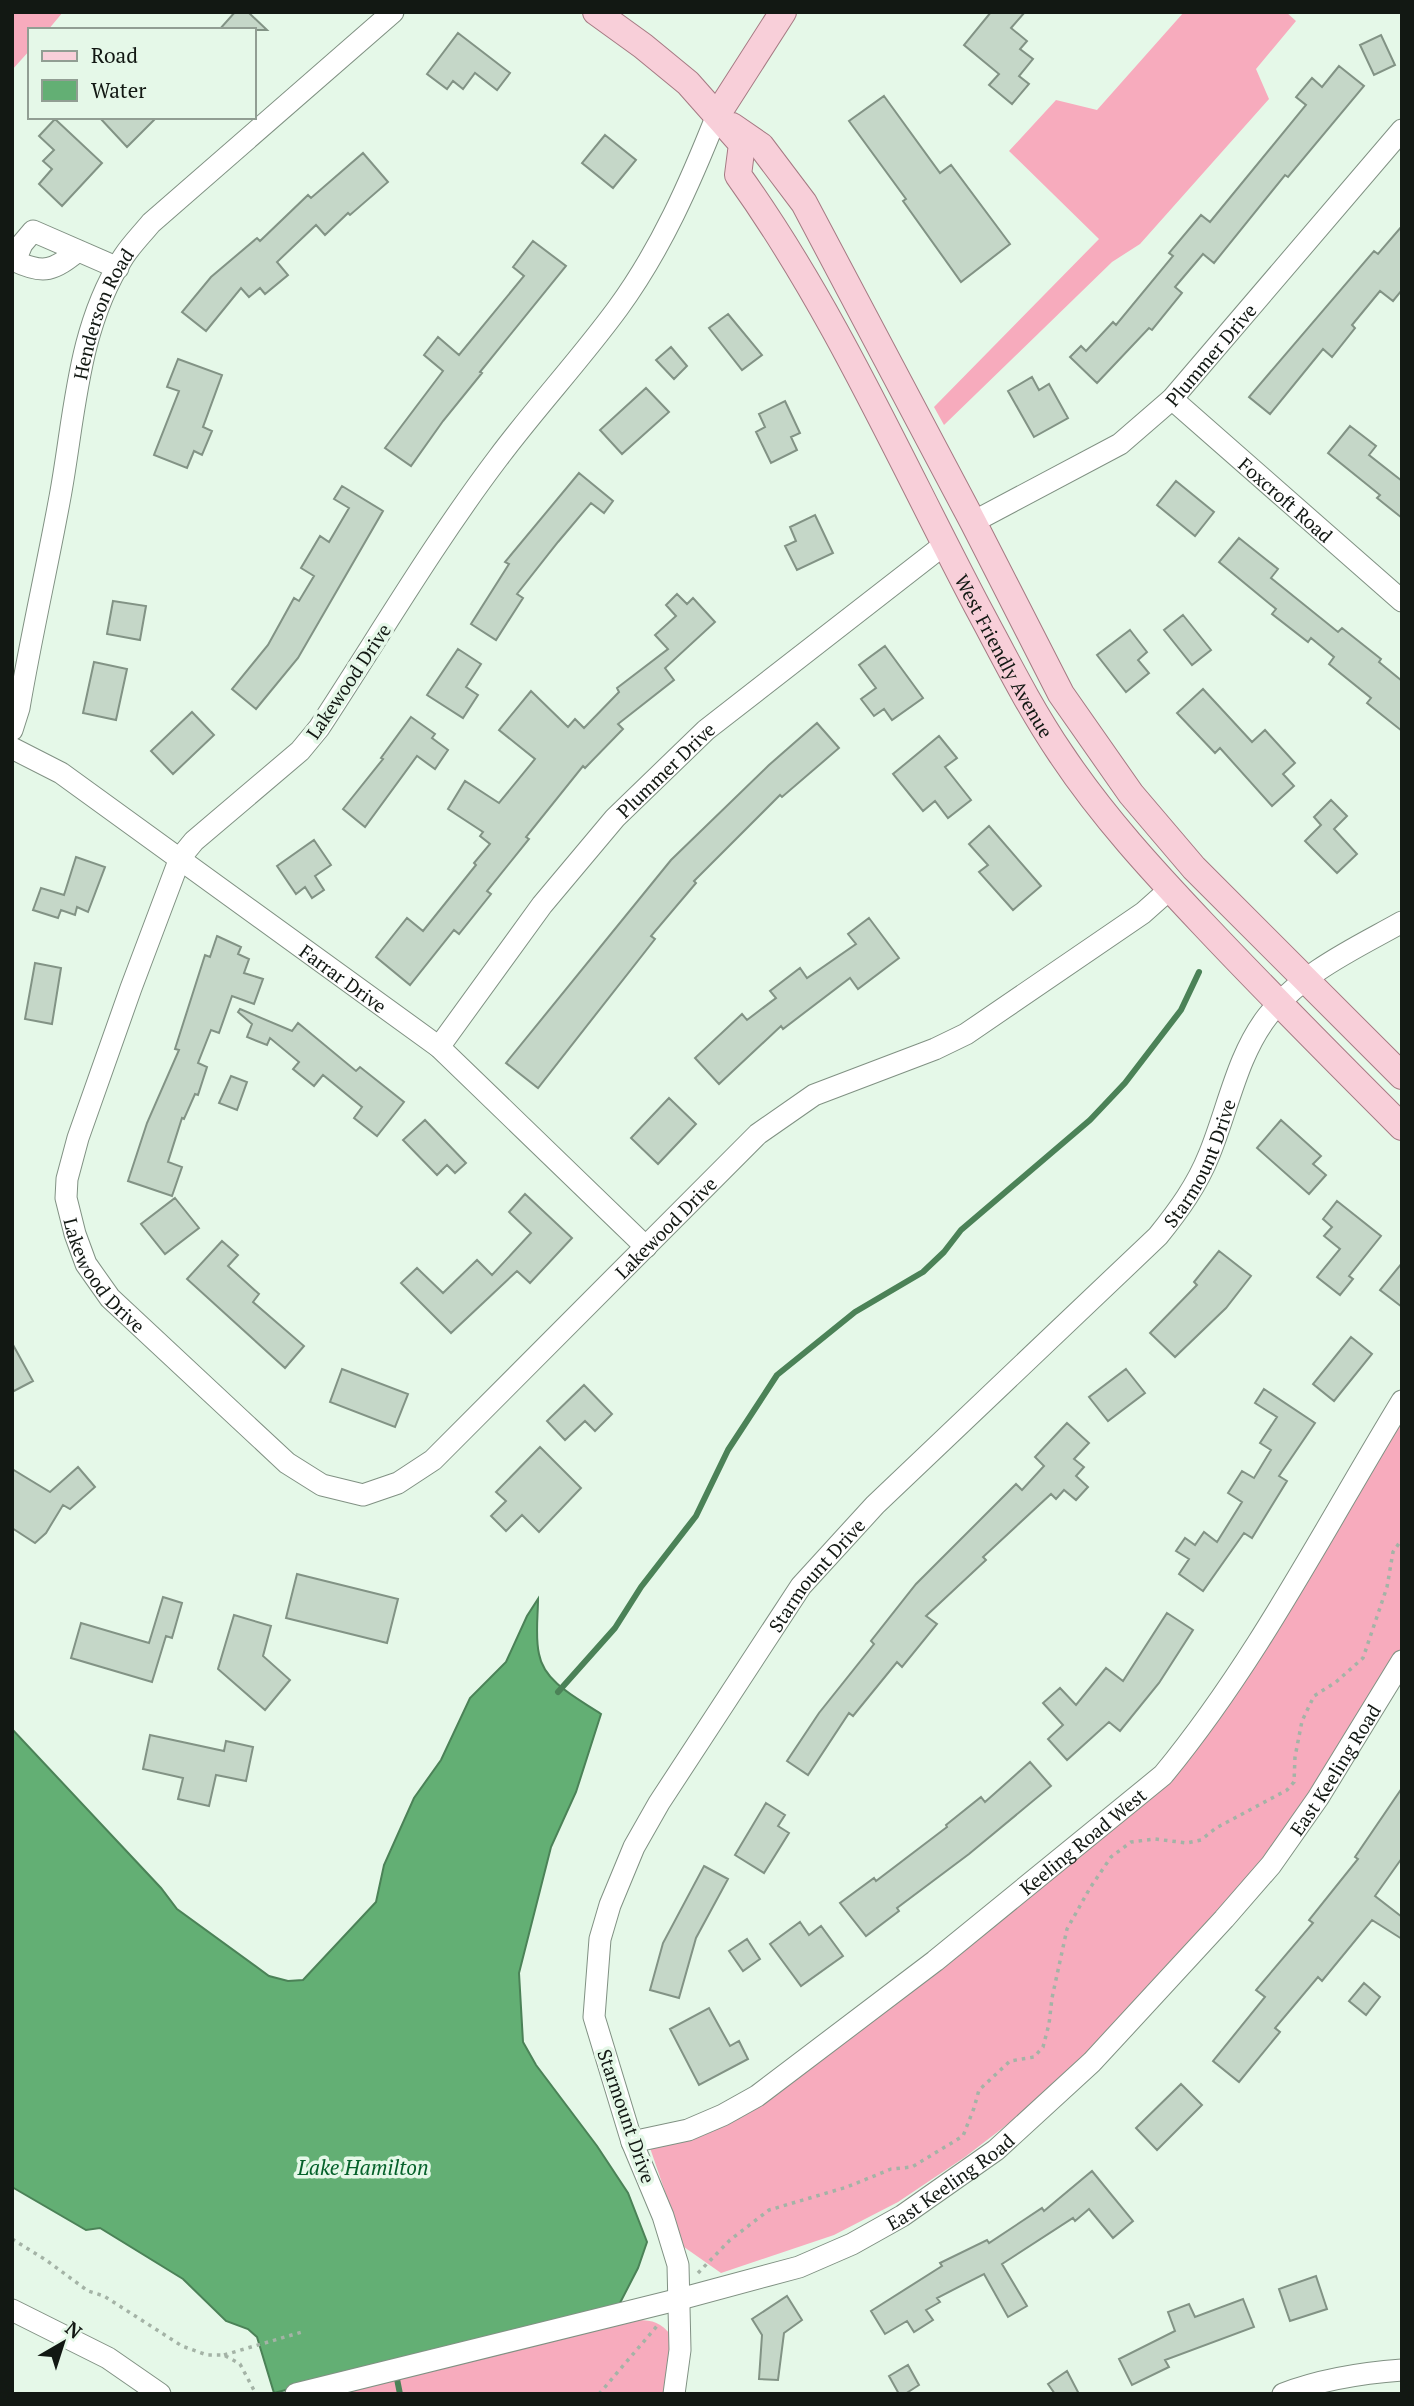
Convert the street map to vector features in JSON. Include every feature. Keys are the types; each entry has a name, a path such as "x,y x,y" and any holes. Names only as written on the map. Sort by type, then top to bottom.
{"main road":[{"name":"West Friendly Avenue","path":"596,12 688,83 741,144 738,174 778,230 844,344 1027,700 1105,816 1233,956 1402,1127"},
{"path":"717,115 783,12"},
{"name":"West Friendly Avenue","path":"717,115 761,146 804,203 1061,694 1130,794 1194,868 1402,1076"}],"street":[{"name":"Henderson Road","path":"12,730 19,708 60,496 81,368 94,317 118,268 151,223 393,12"},
{"name":"Lakewood Drive","path":"717,115 686,193 643,270 617,309 498,458 454,520 319,728 300,751 194,841 180,858 131,988 67,1179 66,1198 86,1264 110,1298 287,1463 322,1485 363,1495 398,1483 433,1460 758,1134 814,1095 935,1049 965,1034 1143,913 1170,889"},
{"name":"Plummer Drive","path":"973,522 1120,444 1172,399 1402,130"},
{"path":"78,251 118,268"},
{"name":"Foxcroft Road","path":"1172,399 1402,601"},
{"name":"Plummer Drive","path":"439,1047 542,905 615,818 706,730 945,544"},
{"name":"Farrar Drive","path":"12,748 61,773 439,1047 646,1247"},
{"name":"Starmount Drive","path":"674,2394 680,2350 678,2265 663,2216 632,2143 594,2017 600,1938 610,1905 635,1847 659,1803 802,1586 875,1505 1158,1236 1180,1209 1209,1155 1249,1046 1278,1003 1304,978 1402,922"},
{"name":"Keeling Road West","path":"632,2143 688,2130 757,2096 935,1961 1163,1775 1192,1740 1240,1671 1402,1401"},
{"name":"East Keeling Road","path":"296,2394 799,2267 852,2245 902,2216 996,2150 1092,2062 1224,1919 1263,1874 1318,1798 1402,1661"},
{"path":"12,2309 108,2358 160,2394"},
{"path":"1283,2394 1313,2383 1402,2370"}],"path":[{"path":"599,2394 699,2273 730,2240 769,2210 847,2187 891,2169 912,2167 963,2136 979,2090 1010,2061 1034,2057 1042,2047 1049,2024 1066,1929 1111,1857 1131,1842 1155,1839 1187,1843 1201,1840 1216,1828 1287,1790 1294,1782 1295,1757 1302,1721 1314,1696 1336,1682 1363,1658 1387,1587 1393,1552 1402,1539"},
{"path":"12,2239 88,2291 104,2296 182,2346 206,2355 225,2356 302,2332"},
{"path":"225,2356 240,2364 256,2394"}],"shaded area":[{"path":"12,12 63,12 50,28 28,28 28,52 12,70"},
{"path":"1184,12 1286,12 1296,21 1256,69 1269,99 1140,244 1112,262 944,425 934,407 1099,239 1009,151 1056,100 1097,110"},
{"path":"1402,1415 1402,1648 1309,1797 1264,1860 1088,2051 1013,2120 965,2157 898,2202 834,2235 721,2273 684,2247 649,2145 686,2137 1173,1776"},
{"path":"638,2320 656,2323 671,2335 669,2394 334,2394"}],"water":[{"name":"Lake Hamilton","path":"538,1599 537,1641 542,1664 555,1682 601,1714 576,1792 551,1847 519,1973 523,2042 536,2065 597,2146 628,2193 647,2242 638,2268 619,2305 274,2393 257,2337 248,2329 226,2321 183,2279 100,2228 86,2230 12,2187 12,1729 161,1888 177,1909 269,1976 288,1981 303,1980 376,1902 384,1865 414,1798 441,1760 470,1698 506,1662 527,1616"}],"building":[{"path":"235,12 248,12 267,30 256,28 221,28"},
{"path":"991,12 1025,12 1011,28 1027,41 1020,49 1033,59 1019,76 1029,84 1012,104 989,85 999,74 964,45"},
{"path":"458,33 510,73 497,90 475,73 463,89 453,81 447,89 427,74"},
{"path":"1381,35 1395,65 1374,75 1360,45"},
{"path":"1339,66 1364,86 1288,177 1285,175 1214,263 1203,254 1175,287 1182,293 1152,330 1149,328 1097,383 1070,357 1081,346 1086,351 1113,322 1116,325 1173,256 1169,253 1201,215 1210,222 1306,105 1296,97 1312,78 1322,87"},
{"path":"884,96 940,173 951,165 1010,244 961,282 903,201 906,199 849,121"},
{"path":"55,119 102,163 62,206 39,184 52,169 43,161 54,150 39,136"},
{"path":"101,119 155,119 127,147"},
{"path":"605,135 636,160 613,188 582,163"},
{"path":"363,153 388,182 325,235 316,225 277,262 288,275 265,294 260,288 249,297 241,288 206,331 182,312 211,277 257,238 260,241 308,195 311,198"},
{"path":"1402,226 1402,290 1393,301 1380,291 1352,325 1355,328 1332,357 1323,349 1270,414 1249,397 1374,251 1378,254"},
{"path":"533,241 566,266 480,372 482,373 411,466 385,448 443,371 424,355 438,337 459,355 524,276 513,267"},
{"path":"728,314 762,355 742,370 709,328"},
{"path":"671,347 687,366 674,379 656,360"},
{"path":"178,359 222,375 203,427 212,431 202,455 194,451 187,468 154,455 179,391 167,387"},
{"path":"1032,377 1039,390 1049,384 1068,418 1034,437 1008,391"},
{"path":"646,388 669,412 622,454 600,430"},
{"path":"785,401 800,433 791,437 797,450 771,463 756,432 765,427 759,414"},
{"path":"1350,426 1376,446 1369,455 1402,481 1402,518 1377,498 1380,495 1328,453"},
{"path":"579,473 613,501 604,513 591,503 558,542 517,594 523,598 496,640 471,624 509,564 505,562"},
{"path":"1176,481 1214,512 1195,536 1157,505"},
{"path":"342,486 383,511 298,658 256,709 232,689 268,645 294,598 299,601 314,576 301,568 320,536 329,542 349,508 334,499"},
{"path":"815,515 833,553 797,570 785,546 796,541 790,527"},
{"path":"1239,538 1278,569 1271,578 1338,632 1342,628 1381,659 1379,662 1402,681 1402,731 1367,703 1371,698 1329,664 1334,657 1311,638 1308,642 1272,614 1276,609 1219,562"},
{"path":"677,594 687,604 693,598 715,622 665,668 674,680 618,724 623,729 585,768 583,766 487,891 491,894 459,934 454,930 410,985 376,957 407,918 423,931 490,844 480,836 483,832 448,809 465,781 499,803 535,759 499,730 531,691 568,727 575,719 584,728 619,692 617,688 668,649 655,635 676,616 666,605"},
{"path":"113,601 146,606 140,640 107,634"},
{"path":"1183,615 1211,650 1192,665 1164,630"},
{"path":"1130,630 1147,652 1138,660 1149,673 1126,692 1097,655"},
{"path":"885,646 923,698 892,720 884,709 874,716 861,699 876,688 859,665"},
{"path":"458,649 481,664 466,687 478,695 463,718 427,695"},
{"path":"94,662 127,669 116,720 83,713"},
{"path":"1203,689 1252,742 1265,730 1295,763 1283,774 1294,786 1272,806 1220,748 1215,753 1177,713"},
{"path":"192,712 214,735 173,774 151,751"},
{"path":"411,717 435,734 432,738 448,750 435,769 417,756 365,827 343,809 383,759 381,758"},
{"path":"817,723 839,748 782,797 780,795 694,881 696,883 651,936 655,939 538,1088 506,1063 671,860 769,765"},
{"path":"939,736 957,758 945,767 971,800 948,818 935,801 923,811 893,774"},
{"path":"1331,800 1347,816 1334,829 1357,854 1337,873 1305,841 1321,825 1314,817"},
{"path":"989,826 1041,886 1013,910 979,872 988,865 969,844"},
{"path":"314,840 331,865 315,876 324,890 312,898 305,887 296,894 277,866"},
{"path":"76,857 105,867 88,912 77,907 75,915 61,910 58,918 33,910 41,888 64,895"},
{"path":"869,918 899,958 858,989 850,978 783,1029 781,1026 719,1084 695,1058 742,1014 747,1020 776,998 770,991 800,968 807,978 856,944 848,934"},
{"path":"217,936 241,947 238,954 249,959 244,973 263,979 254,1004 232,996 219,1033 211,1030 198,1063 207,1067 198,1095 195,1094 184,1119 182,1118 168,1162 182,1167 172,1196 128,1181 147,1123 179,1050 175,1049 205,955 210,957"},
{"path":"35,963 61,968 52,1024 25,1019"},
{"path":"240,1009 292,1031 298,1023 356,1071 360,1067 404,1102 377,1136 354,1118 362,1107 323,1075 314,1086 293,1069 299,1062 270,1038 267,1045 247,1037 252,1024 238,1012"},
{"path":"231,1076 247,1082 237,1110 219,1103"},
{"path":"669,1098 696,1124 658,1164 631,1138"},
{"path":"425,1120 466,1163 455,1173 447,1165 437,1175 403,1140"},
{"path":"1281,1120 1321,1156 1313,1164 1326,1175 1309,1194 1257,1148"},
{"path":"525,1194 572,1238 530,1283 517,1271 451,1333 401,1283 417,1268 443,1293 477,1260 492,1275 531,1233 509,1212"},
{"path":"175,1198 199,1228 165,1254 141,1224"},
{"path":"1337,1201 1381,1236 1349,1276 1353,1279 1340,1295 1317,1277 1340,1249 1324,1236 1332,1227 1323,1219"},
{"path":"222,1241 238,1255 228,1266 259,1294 253,1302 304,1346 285,1368 187,1279"},
{"path":"1219,1251 1251,1276 1226,1308 1175,1357 1150,1333 1197,1285 1194,1282"},
{"path":"1402,1263 1402,1307 1380,1290"},
{"path":"1351,1337 1372,1354 1334,1401 1313,1384"},
{"path":"12,1343 33,1381 12,1392"},
{"path":"342,1369 408,1394 395,1427 330,1402"},
{"path":"1126,1369 1145,1393 1108,1421 1089,1397"},
{"path":"584,1385 612,1414 595,1431 585,1421 565,1440 547,1421"},
{"path":"1264,1389 1315,1423 1279,1476 1287,1481 1252,1538 1244,1533 1203,1591 1179,1574 1189,1559 1176,1551 1185,1538 1195,1545 1204,1532 1217,1542 1242,1502 1228,1493 1242,1471 1254,1478 1271,1450 1260,1443 1277,1417 1255,1403"},
{"path":"1067,1423 1089,1443 1074,1459 1084,1467 1076,1476 1088,1487 1076,1500 1064,1490 1056,1499 1051,1494 983,1557 986,1560 926,1616 937,1624 902,1667 897,1662 853,1716 849,1713 808,1775 787,1761 819,1713 874,1644 871,1641 916,1584 1016,1484 1022,1490 1044,1466 1035,1457"},
{"path":"540,1447 581,1488 539,1532 522,1515 506,1531 491,1516 506,1501 496,1492"},
{"path":"78,1467 95,1487 70,1509 63,1505 46,1533 35,1543 12,1528 12,1469 50,1492"},
{"path":"297,1574 398,1599 387,1643 286,1618"},
{"path":"163,1597 182,1603 172,1638 166,1636 152,1682 71,1658 81,1623 149,1643"},
{"path":"1167,1613 1193,1630 1159,1683 1120,1731 1109,1722 1067,1760 1048,1739 1063,1725 1043,1703 1060,1688 1076,1705 1106,1668 1123,1681"},
{"path":"234,1615 271,1626 263,1656 290,1680 265,1710 218,1669"},
{"path":"150,1735 224,1751 226,1741 253,1747 246,1781 216,1775 209,1806 178,1799 183,1778 143,1769"},
{"path":"1030,1762 1051,1786 969,1854 897,1908 899,1911 866,1936 840,1903 874,1878 876,1881 947,1827 946,1825 981,1797 985,1802"},
{"path":"1402,1788 1402,1858 1375,1896 1402,1917 1402,1939 1372,1920 1322,1981 1318,1977 1275,2028 1280,2032 1239,2082 1213,2061 1265,1997 1256,1990 1313,1923 1309,1920 1358,1859 1355,1857"},
{"path":"766,1803 785,1815 778,1826 789,1833 764,1873 735,1855"},
{"path":"704,1866 728,1879 696,1938 679,1998 650,1990 663,1943"},
{"path":"800,1922 809,1935 821,1926 843,1956 801,1986 770,1944"},
{"path":"747,1939 760,1959 743,1971 729,1951"},
{"path":"1364,1983 1380,1997 1366,2015 1349,2001"},
{"path":"709,2008 730,2046 739,2041 748,2059 699,2085 670,2029"},
{"path":"1181,2084 1202,2105 1157,2150 1136,2128"},
{"path":"1092,2171 1133,2221 1113,2238 1089,2209 1075,2221 1073,2218 1002,2264 1027,2306 1008,2317 984,2274 937,2298 940,2302 926,2310 933,2320 914,2332 907,2321 885,2334 871,2311 942,2266 940,2263 987,2240 989,2243 1042,2208 1044,2211"},
{"path":"1316,2276 1327,2309 1290,2321 1279,2289"},
{"path":"787,2296 802,2320 784,2333 778,2380 759,2379 762,2335 752,2319"},
{"path":"1243,2299 1254,2327 1165,2360 1169,2367 1132,2385 1119,2359 1175,2331 1168,2312 1189,2304 1195,2317"},
{"path":"908,2365 919,2385 905,2394 899,2394 889,2376"},
{"path":"1067,2371 1079,2394 1055,2394 1048,2384"}],"waterway":[{"path":"558,1692 615,1628 641,1587 696,1516 728,1450 777,1375 855,1312 923,1272 944,1252 961,1230 1090,1120 1125,1083 1181,1010 1199,972"},
{"path":"397,2379 400,2394"}]}
